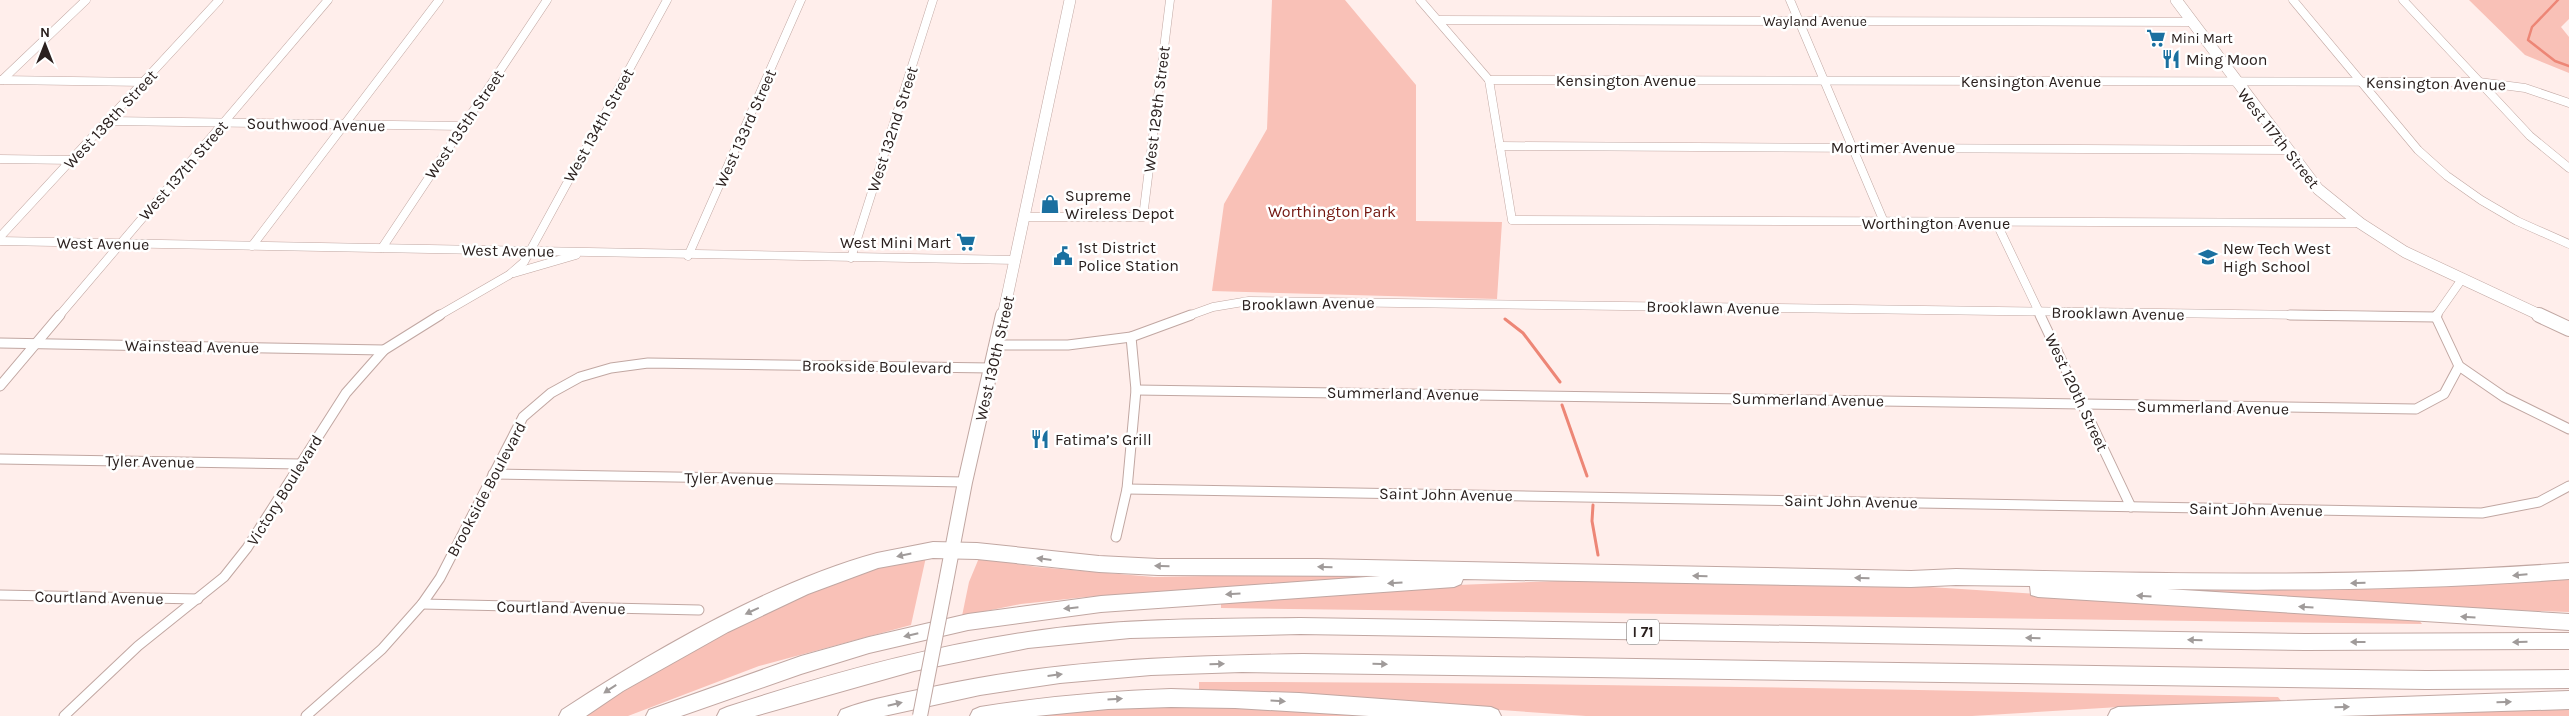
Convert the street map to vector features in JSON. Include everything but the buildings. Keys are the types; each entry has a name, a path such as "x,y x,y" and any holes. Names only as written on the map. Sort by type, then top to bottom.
{"highway":[{"path":"568,716 616,685 713,630 801,588 877,561 933,550 953,549 1099,564 1150,566 1327,567 1531,573 1911,579 1956,577 2342,583 2492,577 2569,571"},
{"path":"656,716 728,689 869,645 1014,615 1101,604 1531,573"},
{"path":"1911,579 2093,593 2569,622"},
{"name":"I 71","path":"727,716 845,679 961,652 1030,640 1159,629 1300,626 2325,642 2569,641"},
{"name":"I 71","path":"848,716 958,690 1019,680 1103,670 1218,664 1333,663 2426,680 2569,679"},
{"path":"980,716 1067,703 1157,697 1242,699 1491,716"},
{"path":"2118,716 2242,710 2569,700"}],"main road":[{"name":"West 130th Street","path":"920,716 965,482 1026,216 1070,0"},
{"name":"West 117th Street","path":"2176,0 2318,189 2360,224 2405,252 2569,329"}],"street":[{"path":"1,80 86,0"},
{"name":"West 138th Street","path":"0,237 110,121 219,0"},
{"name":"West 137th Street","path":"0,386 328,0"},
{"path":"252,246 439,0"},
{"name":"West 135th Street","path":"382,248 547,0"},
{"name":"West 134th Street","path":"530,250 666,0"},
{"name":"West 133rd Street","path":"688,256 801,0"},
{"name":"West 132nd Street","path":"851,258 933,0"},
{"name":"West 129th Street","path":"1026,216 1143,217 1170,0"},
{"path":"1420,0 1489,80 1500,146"},
{"path":"1790,0 1884,222"},
{"path":"2293,0 2418,150 2447,176 2481,200 2517,221 2569,244"},
{"path":"2403,0 2530,136 2569,168"},
{"name":"Wayland Avenue","path":"1438,20 2192,22"},
{"path":"1,80 145,82"},
{"name":"Kensington Avenue","path":"1489,80 2479,82 2515,84 2536,89 2569,103"},
{"name":"Southwood Avenue","path":"110,121 463,126"},
{"name":"Mortimer Avenue","path":"1500,146 2287,150"},
{"name":"Worthington Avenue","path":"1500,146 1512,220 1997,224 2360,224"},
{"path":"0,159 73,160"},
{"name":"West 120th Street","path":"1997,224 2131,506"},
{"name":"West Avenue","path":"0,242 530,250 688,256 1016,260"},
{"name":"Victory Boulevard","path":"510,275 524,262 530,250"},
{"name":"Victory Boulevard","path":"64,716 91,688 138,646 224,577 247,548 346,392 384,350 470,296 510,275 587,252"},
{"path":"2462,279 2436,317 2459,366 2504,396 2569,430"},
{"name":"Brooklawn Avenue","path":"997,345 1068,345 1131,337 1213,307 1250,301 2436,317"},
{"path":"1116,537 1127,489 1136,390 1131,337"},
{"name":"Wainstead Avenue","path":"0,342 384,350"},
{"name":"Brookside Boulevard","path":"306,716 382,649 422,604 440,578 523,417 542,398 574,379 612,366 648,363 991,368"},
{"name":"Summerland Avenue","path":"1136,390 1585,395 2084,405 2416,409 2439,400 2448,390 2459,366"},
{"name":"Tyler Avenue","path":"0,459 300,464"},
{"name":"Tyler Avenue","path":"493,474 965,482"},
{"name":"Saint John Avenue","path":"1127,489 2482,513 2523,506 2556,496 2569,486"},
{"name":"Courtland Avenue","path":"0,594 198,599"},
{"name":"Courtland Avenue","path":"422,604 700,610"}],"green space":[{"name":"Worthington Park","path":"1272,0 1345,0 1416,85 1416,221 1502,222 1497,299 1212,291 1224,204 1267,129"},
{"path":"2469,0 2569,0 2569,19 2561,27 2569,37 2569,73 2525,55"},
{"path":"926,557 911,625 759,666 628,716 578,716 734,624 859,572"},
{"path":"979,558 1037,567 1154,577 1360,573 1360,578 1086,597 1021,604 962,616 969,582"},
{"path":"2569,578 2569,612 2407,607 2160,590 2159,586 2433,587"},
{"path":"1558,581 1930,587 2418,619 2422,624 1221,608 1221,601 1433,586"},
{"path":"1199,682 1469,683 1874,689 2278,697 2282,702 2136,706 1972,716 1586,716 1199,689"},
{"path":"1206,705 1402,716 1032,716 1086,708"},
{"path":"2569,708 2569,716 2326,716"}],"waterway":[{"path":"2558,0 2532,27 2528,40 2555,61 2569,66"},
{"path":"1505,319 1523,333 1560,382"},
{"path":"1562,405 1587,476"},
{"path":"1593,505 1592,521 1598,555"}],"place":[{"name":"Mini Mart","path":"2156,38"},
{"name":"Ming Moon","path":"2171,59"},
{"name":"Supreme Wireless Depot","path":"1050,204"},
{"name":"West Mini Mart","path":"966,242"},
{"name":"1st District Police Station","path":"1063,256"},
{"name":"New Tech West High School","path":"2208,257"},
{"name":"Fatima’s Grill","path":"1040,439"}]}
